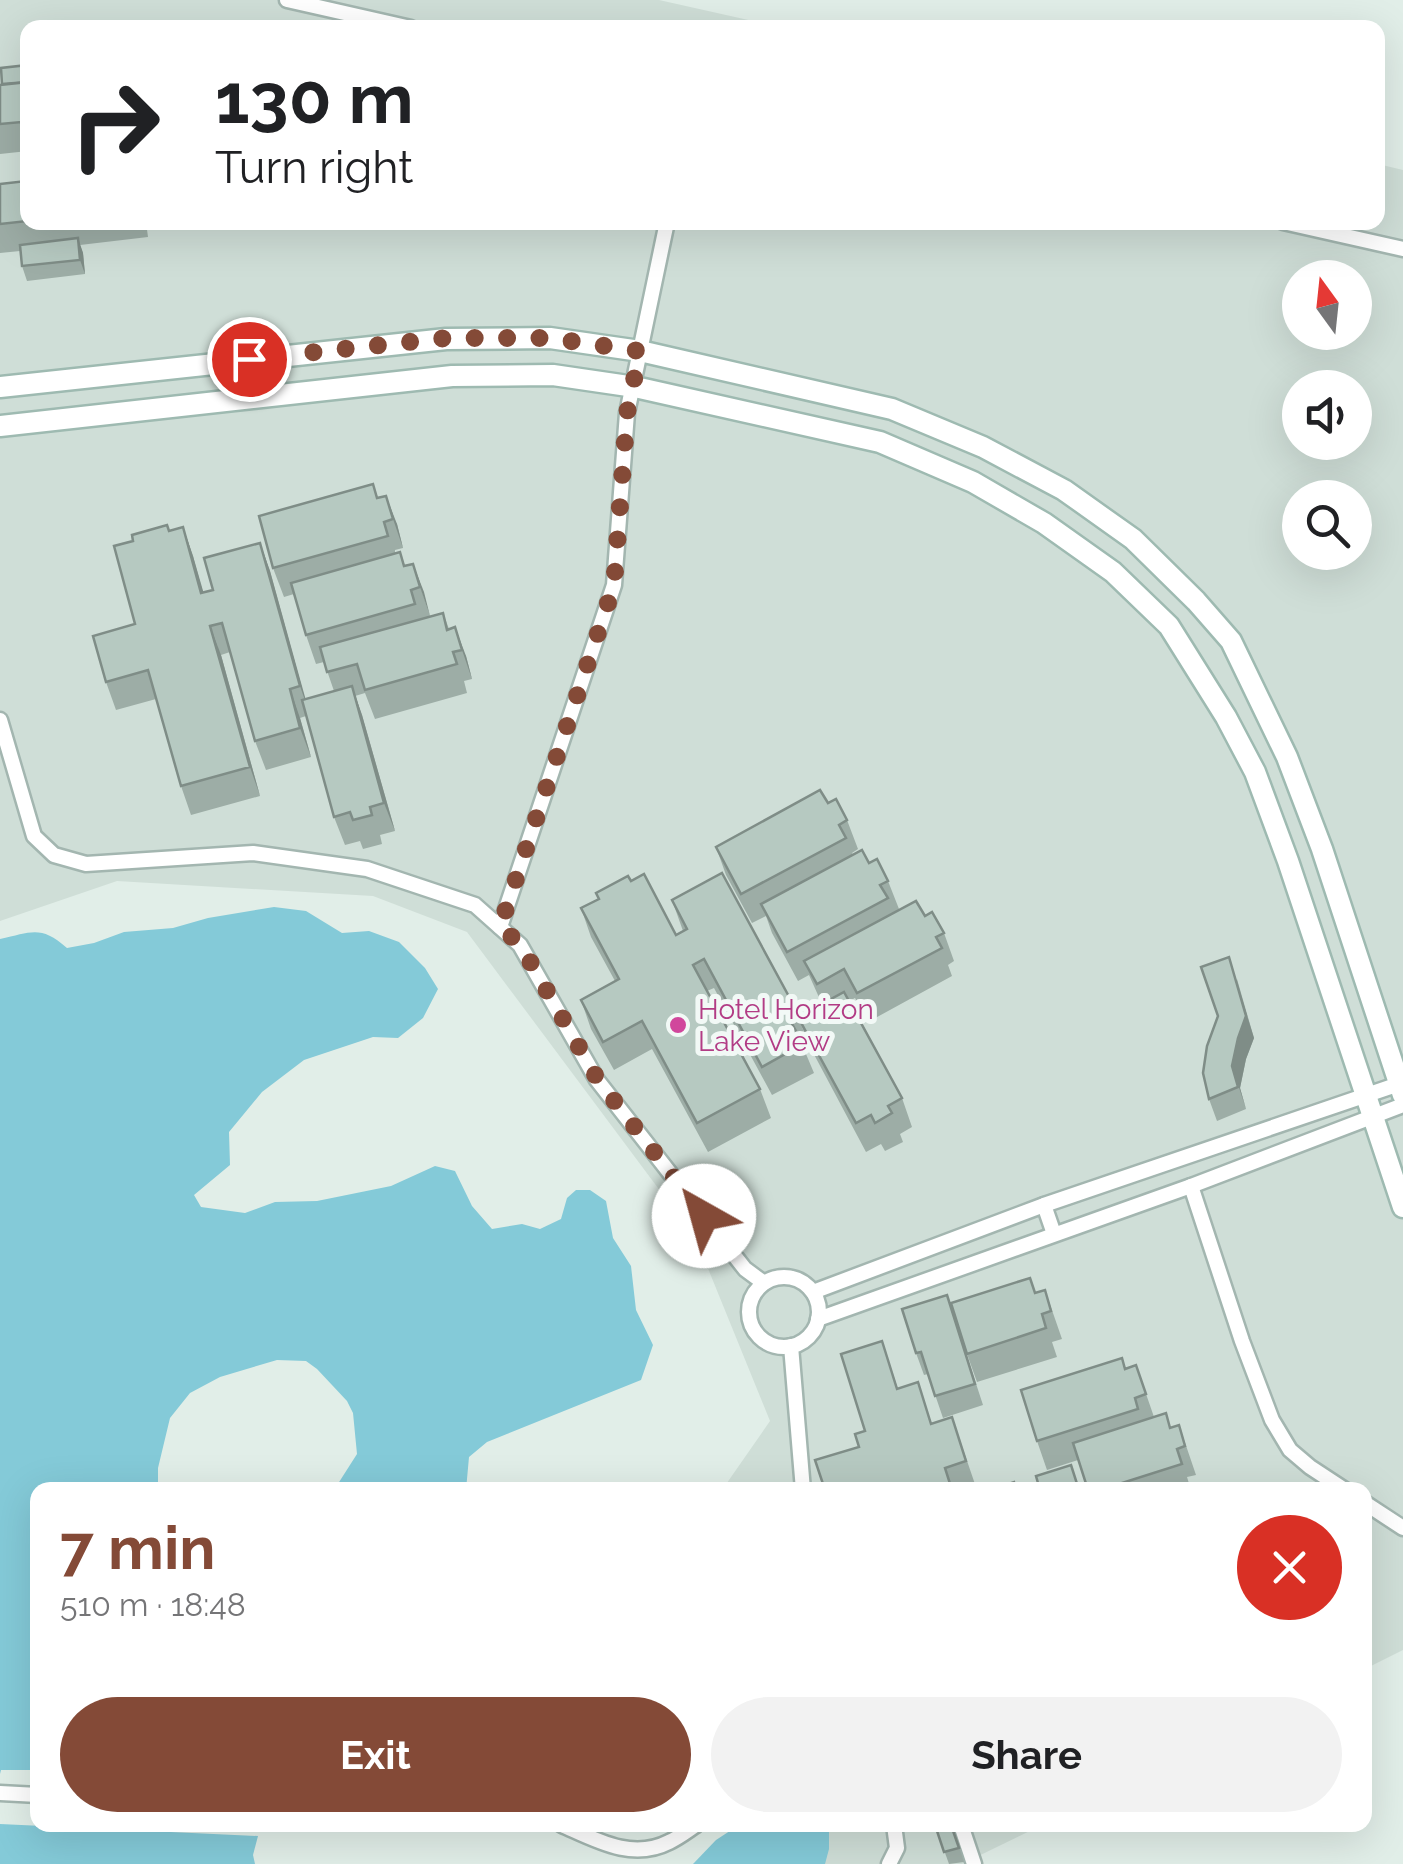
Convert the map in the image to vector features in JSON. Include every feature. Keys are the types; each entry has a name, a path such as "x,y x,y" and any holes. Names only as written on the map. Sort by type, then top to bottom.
{"main road":[{"path":"0,387 446,338 550,338 640,351 892,408 983,447 1064,490 1133,540 1232,642 1287,757 1322,849 1402,1095"},
{"path":"0,426 452,376 553,375 632,386 880,442 973,482 1044,523 1113,572 1170,626 1226,717 1255,772 1288,861 1403,1207"}],"street":[{"path":"287,0 376,20"},
{"path":"500,927 614,585 625,433 665,230"},
{"path":"1317,230 1403,250"},
{"path":"0,720 34,836 54,855 86,864 253,854 367,869 475,905 520,944 598,1080 745,1269 764,1282"},
{"path":"813,1292 1044,1205 1402,1095"},
{"path":"818,1318 1190,1186 1369,1106"},
{"path":"1190,1186 1272,1420 1290,1450 1333,1482"},
{"path":"1044,1205 1054,1234"},
{"path":"791,1277 813,1292 818,1318 803,1341 776,1346 754,1331 749,1305 764,1282 791,1277"},
{"path":"791,1346 802,1482"},
{"path":"1372,1508 1403,1528"},
{"path":"2,1793 30,1795"},
{"path":"578,1832 609,1846 642,1850 667,1844 685,1832"},
{"path":"889,1864 897,1848 895,1832"},
{"path":"963,1832 974,1864"}],"shaded area":[{"path":"0,0 659,0 749,20 20,20 20,230 1385,230 1385,166 1403,170 1403,1650 1372,1666 1372,1482 728,1482 770,1421 696,1239 467,932 373,896 117,881 0,921"},
{"path":"781,1832 1028,1832 962,1864 802,1864"}],"water":[{"path":"274,907 306,911 342,933 369,931 399,942 425,968 438,989 423,1018 398,1038 373,1037 304,1060 262,1092 229,1132 230,1165 194,1195 201,1207 245,1213 275,1202 317,1201 391,1186 435,1166 455,1171 472,1206 492,1229 522,1224 540,1229 561,1219 567,1198 576,1190 590,1190 606,1201 613,1238 631,1266 636,1310 653,1345 641,1380 487,1442 469,1457 467,1482 339,1482 357,1454 353,1413 347,1401 306,1361 277,1360 220,1377 190,1393 170,1418 158,1482 30,1482 30,1770 1,1770 0,1774 0,939 36,932 67,948 124,932 173,928"},
{"path":"0,1824 30,1825 30,1832 258,1836 255,1864 0,1864"},
{"path":"728,1832 829,1832 829,1849 825,1864 693,1864"}],"building":[{"path":"20,66 20,83 2,84 1,68"},
{"path":"20,83 20,122 0,124 0,85"},
{"path":"20,182 20,222 0,224 0,184"},
{"path":"78,238 80,260 22,266 20,245"},
{"path":"373,484 377,498 386,496 393,519 384,522 388,536 273,568 259,516"},
{"path":"167,525 169,531 183,527 201,593 213,590 204,558 260,543 300,686 290,689 300,728 255,741 222,623 210,626 250,767 181,786 148,670 106,682 93,636 135,624 114,546 133,541 132,535"},
{"path":"400,552 404,566 413,564 420,587 411,590 415,604 306,635 291,583"},
{"path":"443,613 447,630 455,627 462,650 453,652 457,664 365,690 357,664 327,672 320,647"},
{"path":"352,686 384,803 370,807 372,815 353,820 350,812 334,817 302,700"},
{"path":"820,790 828,803 836,799 847,820 839,825 846,838 741,894 716,847"},
{"path":"862,850 869,863 877,859 888,881 880,885 888,898 787,952 761,904"},
{"path":"722,873 793,1004 784,1009 803,1044 762,1067 704,959 693,965 760,1089 697,1123 642,1021 603,1042 581,1000 619,979 581,908 599,899 596,893 628,876 631,881 644,874 676,935 687,929 672,900"},
{"path":"916,901 925,916 932,912 944,933 936,937 942,948 857,993 844,969 817,984 804,961"},
{"path":"1229,957 1246,1016 1232,1066 1238,1087 1209,1099 1203,1073 1207,1046 1218,1016 1201,967"},
{"path":"844,992 902,1098 888,1106 892,1113 875,1123 871,1115 856,1123 798,1017"},
{"path":"1030,1278 1035,1293 1045,1290 1051,1311 1042,1314 1046,1328 967,1354 951,1303"},
{"path":"947,1295 975,1384 935,1396 902,1309"},
{"path":"882,1341 897,1389 918,1382 931,1424 952,1417 966,1461 945,1468 949,1482 822,1482 815,1460 859,1447 855,1434 865,1431 841,1354"},
{"path":"1122,1358 1125,1369 1136,1365 1146,1394 1135,1398 1138,1409 1037,1441 1021,1390"},
{"path":"1166,1413 1170,1428 1179,1425 1185,1446 1177,1449 1182,1464 1125,1482 1085,1482 1073,1443"},
{"path":"1071,1465 1076,1482 1038,1482 1036,1476"},
{"path":"937,1832 953,1832 959,1848 944,1852"}],"place":[{"name":"Hotel Horizon Lake View","path":"678,1025"}],"route":[{"path":"249,359 446,338 550,338 640,351 627,413 614,585 500,927 520,944 598,1080 704,1216"}]}
